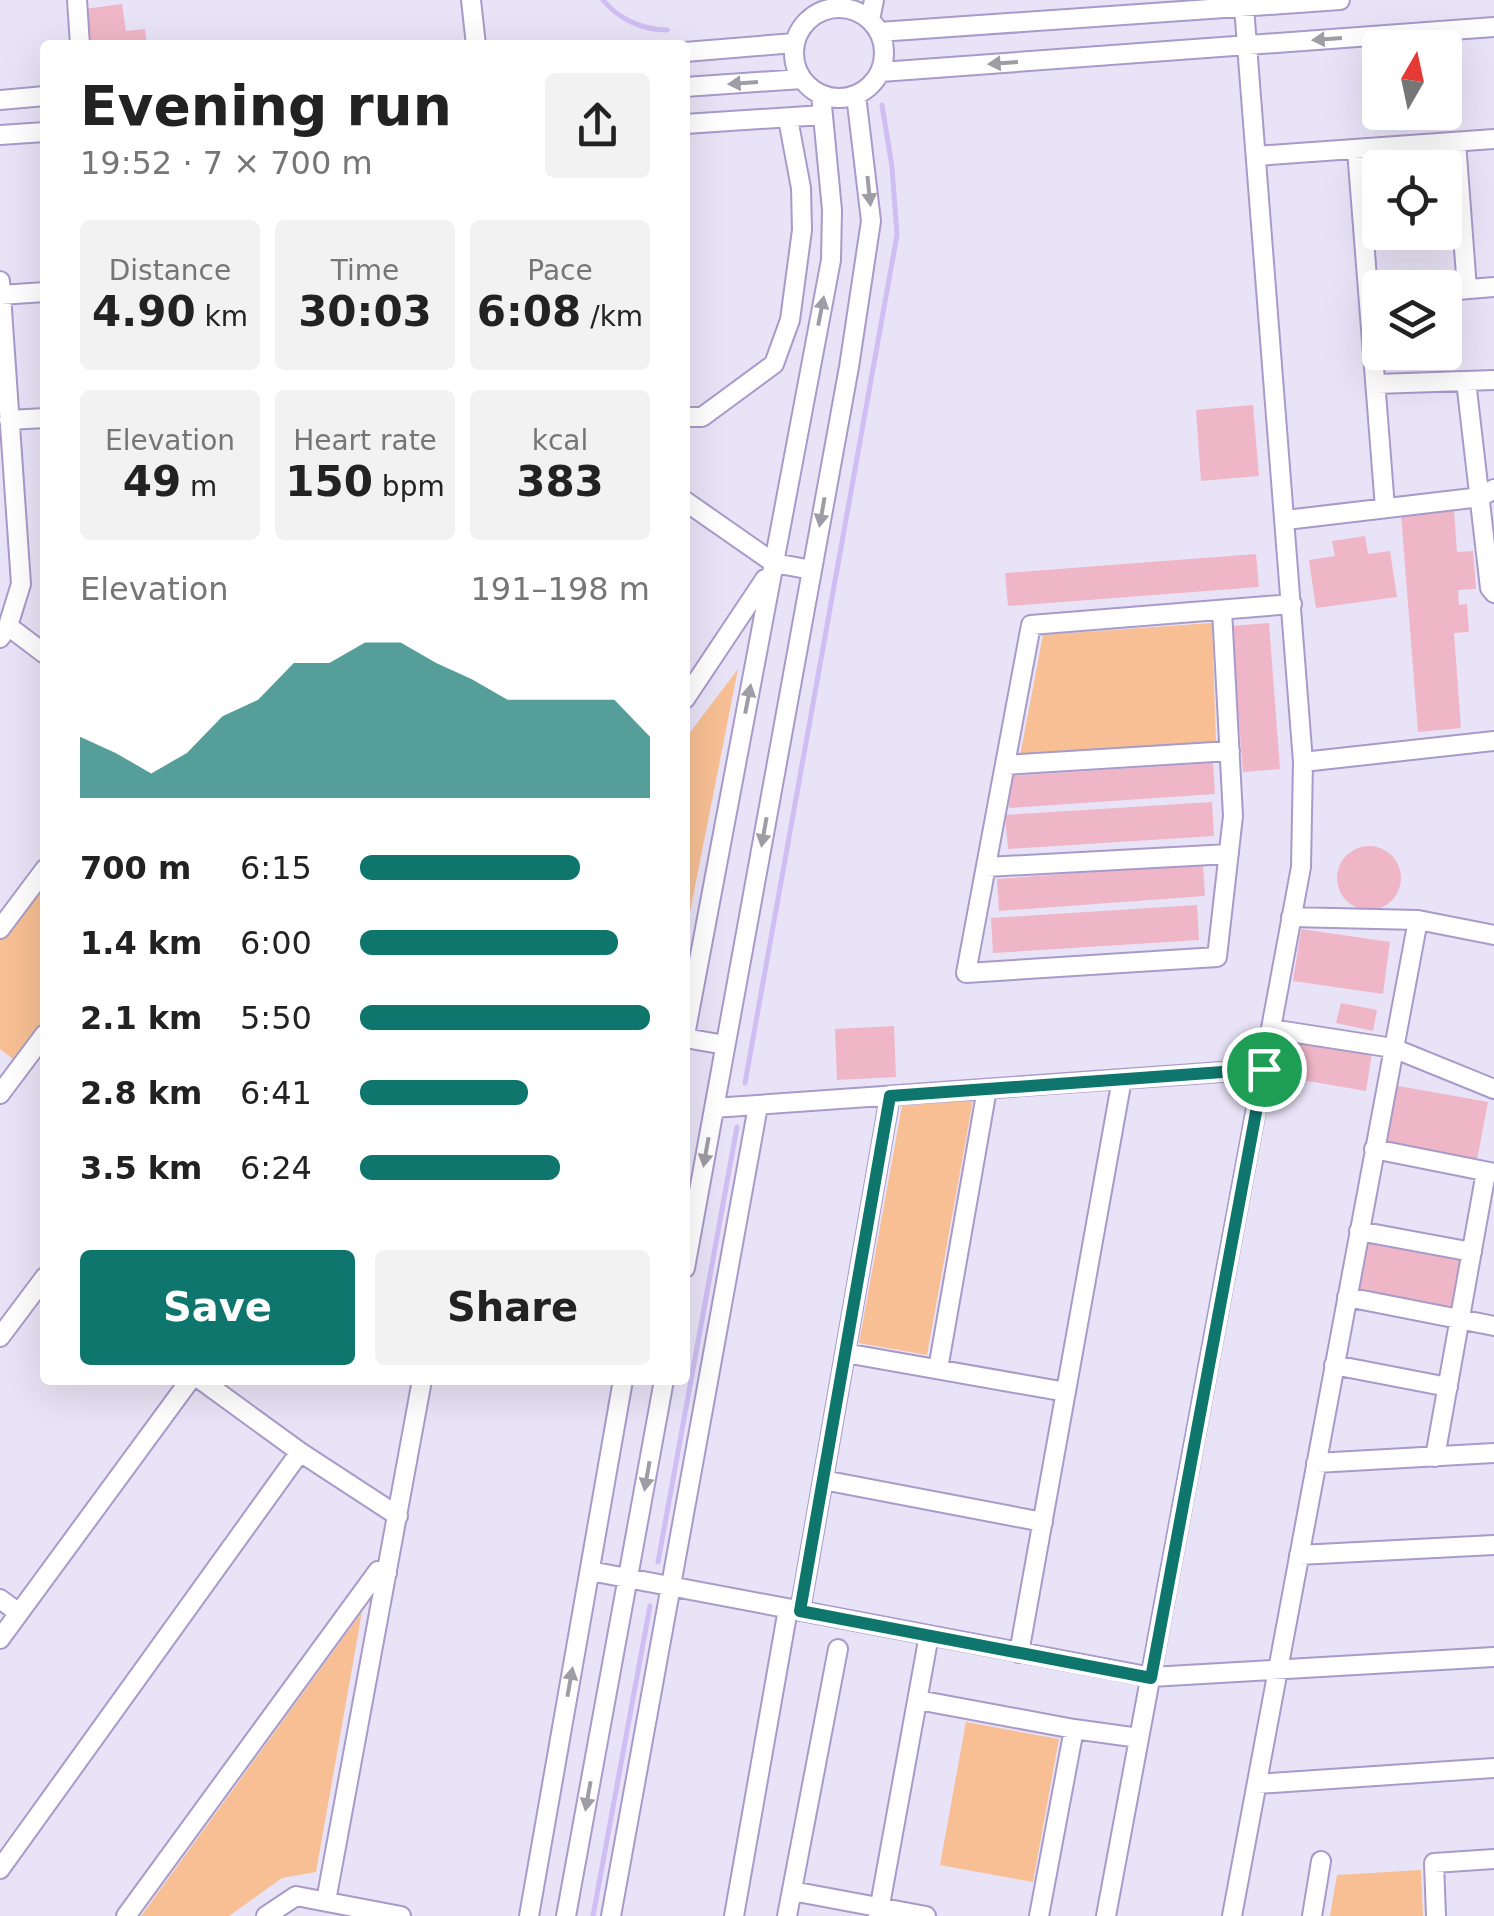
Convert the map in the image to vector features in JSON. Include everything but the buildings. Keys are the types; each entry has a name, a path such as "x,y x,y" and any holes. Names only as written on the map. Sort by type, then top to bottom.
{"street":[{"path":"77,0 80,40"},
{"path":"471,0 475,40"},
{"path":"874,0 874,26 885,52 881,72 872,85 856,95 840,100 820,96 796,70 794,44 818,6 844,4 874,26 1340,0"},
{"path":"1106,1916 1301,867 1302,762 1292,604 1244,7"},
{"path":"881,72 1494,27"},
{"path":"690,52 794,44"},
{"path":"690,87 802,79"},
{"path":"690,1240 871,221 856,95"},
{"path":"0,100 40,96"},
{"path":"690,1010 830,260 832,210 820,96"},
{"path":"690,124 822,115"},
{"path":"690,417 702,417 774,364 790,320 802,230 801,188 788,119"},
{"path":"0,135 40,132"},
{"path":"1256,156 1494,140"},
{"path":"1456,142 1468,289"},
{"path":"1357,150 1371,270"},
{"path":"0,281 10,420 6,456 21,584 4,632 40,651"},
{"path":"1462,289 1494,287"},
{"path":"0,295 40,292"},
{"path":"774,364 810,371"},
{"path":"1376,370 1386,508"},
{"path":"1376,384 1494,380"},
{"path":"1466,381 1488,493 1490,588 1494,593"},
{"path":"10,420 40,418"},
{"path":"1286,520 1488,493"},
{"path":"690,504 774,563 812,570"},
{"path":"690,692 774,563"},
{"path":"1222,610 1233,816 1217,958 966,974 1031,626 1292,604"},
{"path":"1302,762 1494,741"},
{"path":"1005,764 1230,752"},
{"path":"986,867 1229,854"},
{"path":"0,929 40,877"},
{"path":"1292,918 1418,920 1494,935"},
{"path":"1232,1916 1418,920"},
{"path":"1271,1029 1393,1048 1494,1089"},
{"path":"690,1038 726,1046"},
{"path":"0,1094 40,1041"},
{"path":"0,1058 18,1070"},
{"path":"714,1108 1264,1069"},
{"path":"1019,1653 1122,1079"},
{"path":"938,1369 987,1089"},
{"path":"734,1916 823,1480 890,1096"},
{"path":"612,1916 758,1106"},
{"path":"1374,1149 1490,1172 1435,1457"},
{"path":"1359,1231 1472,1252"},
{"path":"0,1337 40,1283"},
{"path":"1346,1297 1494,1326"},
{"path":"845,1353 1066,1392"},
{"path":"1334,1364 1448,1387"},
{"path":"0,1638 186,1385"},
{"path":"208,1385 398,1516"},
{"path":"326,1902 421,1385"},
{"path":"529,1916 622,1385"},
{"path":"566,1916 663,1385"},
{"path":"0,1868 300,1452"},
{"path":"1316,1464 1494,1454"},
{"path":"823,1480 1043,1522"},
{"path":"1299,1555 1494,1545"},
{"path":"126,1916 378,1571 387,1573"},
{"path":"590,1571 1151,1678 1494,1657"},
{"path":"0,1599 18,1614"},
{"path":"878,1912 930,1636"},
{"path":"786,1916 838,1649"},
{"path":"918,1700 1074,1730 1139,1738"},
{"path":"1039,1916 1074,1730"},
{"path":"1256,1784 1494,1768"},
{"path":"1436,1916 1434,1863 1494,1859"},
{"path":"1312,1916 1321,1860"},
{"path":"792,1890 878,1912 926,1916"},
{"path":"266,1916 296,1896 401,1916"}],"shaded area":[{"path":"1212,623 1216,742 1020,756 1043,635"},
{"path":"738,669 690,912 690,732"},
{"path":"40,887 40,1023 13,1059 0,1049 0,940"},
{"path":"973,1100 927,1355 859,1343 902,1106"},
{"path":"362,1612 316,1872 282,1878 229,1916 141,1916"},
{"path":"966,1722 1059,1739 1033,1882 940,1865"},
{"path":"1421,1870 1423,1916 1330,1916 1337,1875"}],"waterway":[{"path":"603,0 632,22 667,30"},
{"path":"745,1083 897,235 882,105"},
{"path":"658,1562 737,1127"},
{"path":"593,1916 650,1606"}],"route":[{"path":"1264,1069 1151,1678 800,1611 890,1096 1264,1069"}]}
